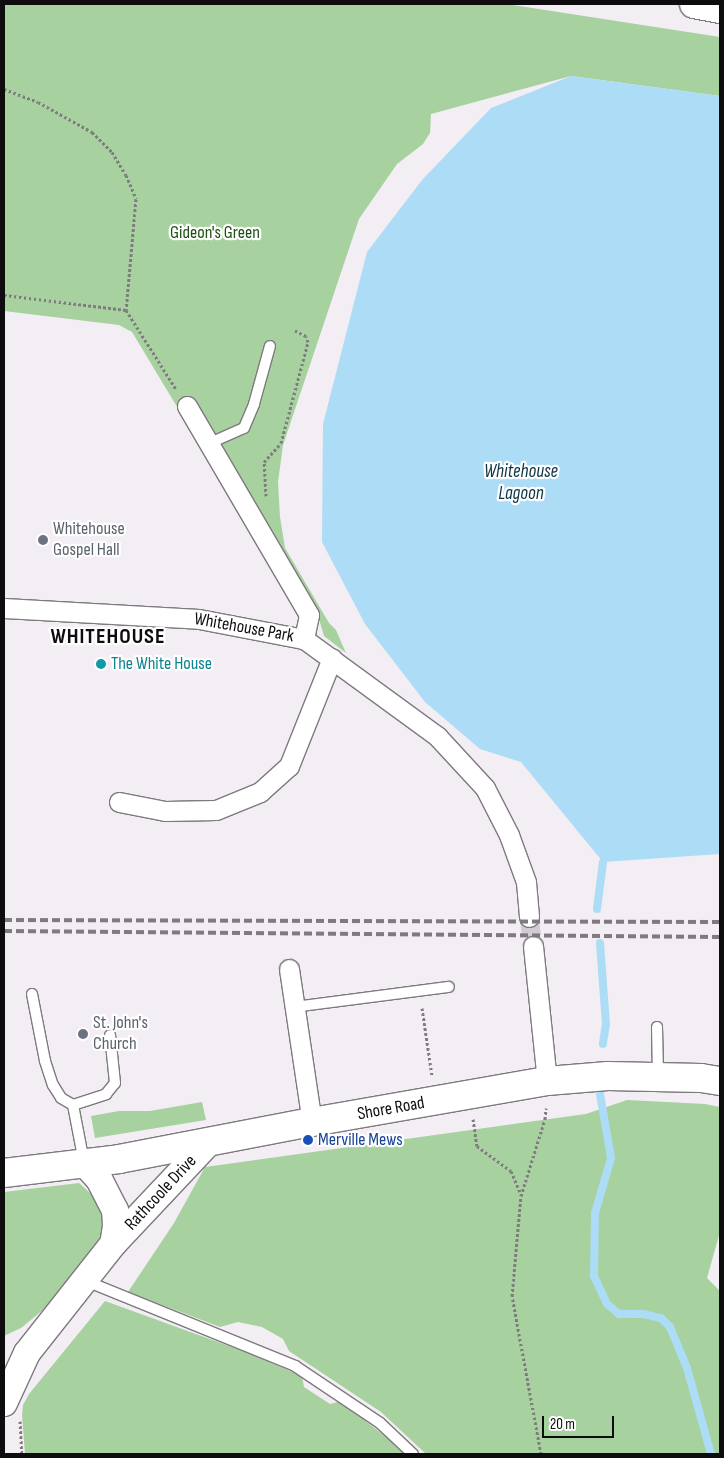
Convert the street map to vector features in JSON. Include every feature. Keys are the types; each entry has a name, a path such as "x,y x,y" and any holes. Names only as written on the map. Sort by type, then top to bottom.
{"main road":[{"path":"694,4 720,9"},
{"name":"Shore Road","path":"4,1173 119,1159 312,1122 435,1101 546,1093 601,1076 701,1078 720,1081"}],"street":[{"path":"187,406 308,615 304,639 437,736 485,788 509,835 526,882 529,917"},
{"name":"Whitehouse Park","path":"4,608 199,619 304,639"},
{"path":"119,802 165,811 216,810 260,792 289,766 332,658"},
{"path":"533,946 546,1093"},
{"path":"289,969 312,1122"},
{"name":"Rathcoole Drive","path":"4,1403 28,1354 113,1244 209,1142"},
{"name":"Rathcoole Drive","path":"84,1163 99,1179 115,1210 116,1226 113,1244"},
{"name":"Rathcoole Drive","path":"4,1365 28,1354"}],"lane":[{"path":"210,443 244,428 254,404 270,346"},
{"path":"294,1007 449,987"},
{"path":"32,994 45,1061 53,1085 61,1098 73,1105 106,1094 115,1084 110,1035"},
{"path":"657,1028 658,1077"},
{"path":"73,1105 84,1163"},
{"path":"85,1281 296,1366 380,1423 413,1454"}],"path":[{"path":"4,90 38,102 92,132 112,152 126,175 136,199 126,310 187,406"},
{"path":"4,294 126,310"},
{"path":"266,498 264,462 280,443 308,342 306,336 294,330"},
{"path":"420,991 435,1101"},
{"path":"541,1454 512,1296 522,1196 545,1119 546,1093"},
{"path":"473,1119 477,1146 511,1171 522,1196"}],"green space":[{"name":"Gideon's Green","path":"4,4 507,4 720,37 720,96 571,76 431,114 430,133 423,144 397,164 359,219 283,445 278,482 280,517 285,548 329,623 336,630 346,653 324,636 317,612 259,543 132,332 119,325 4,311"},
{"path":"627,1100 705,1104 720,1107 720,1232 707,1278 720,1291 720,1454 426,1454 381,1412 289,1351 283,1339 262,1327 238,1322 220,1327 128,1292 174,1223 205,1167 586,1114"},
{"path":"202,1102 206,1120 95,1138 91,1116 119,1111 150,1111"},
{"path":"79,1183 99,1201 106,1214 103,1237 49,1305 21,1328 4,1336 4,1192"},
{"path":"105,1301 240,1350 302,1376 304,1387 330,1404 338,1402 354,1412 408,1454 25,1454 23,1405 29,1394"}],"water":[{"name":"Whitehouse Lagoon","path":"571,76 720,96 720,854 603,862 521,762 480,749 425,702 365,624 322,542 323,424 367,252 422,180 491,108"}],"waterway":[{"path":"597,909 603,862"},
{"path":"600,943 606,1024 603,1044"},
{"path":"600,1094 611,1158 595,1213 594,1276 607,1304 619,1314 643,1314 661,1318 670,1327 687,1368 711,1454"}],"tunnel":[{"path":"529,917 533,946"}],"railway":[{"path":"4,920 720,922"},
{"path":"4,931 720,937"}],"place":[{"name":"Whitehouse Gospel Hall","path":"43,540"},
{"name":"The White House","path":"101,664"},
{"name":"St. John's Church","path":"83,1034"},
{"name":"Merville Mews","path":"308,1140"}],"district":[{"name":"WHITEHOUSE","path":"108,637"}]}
